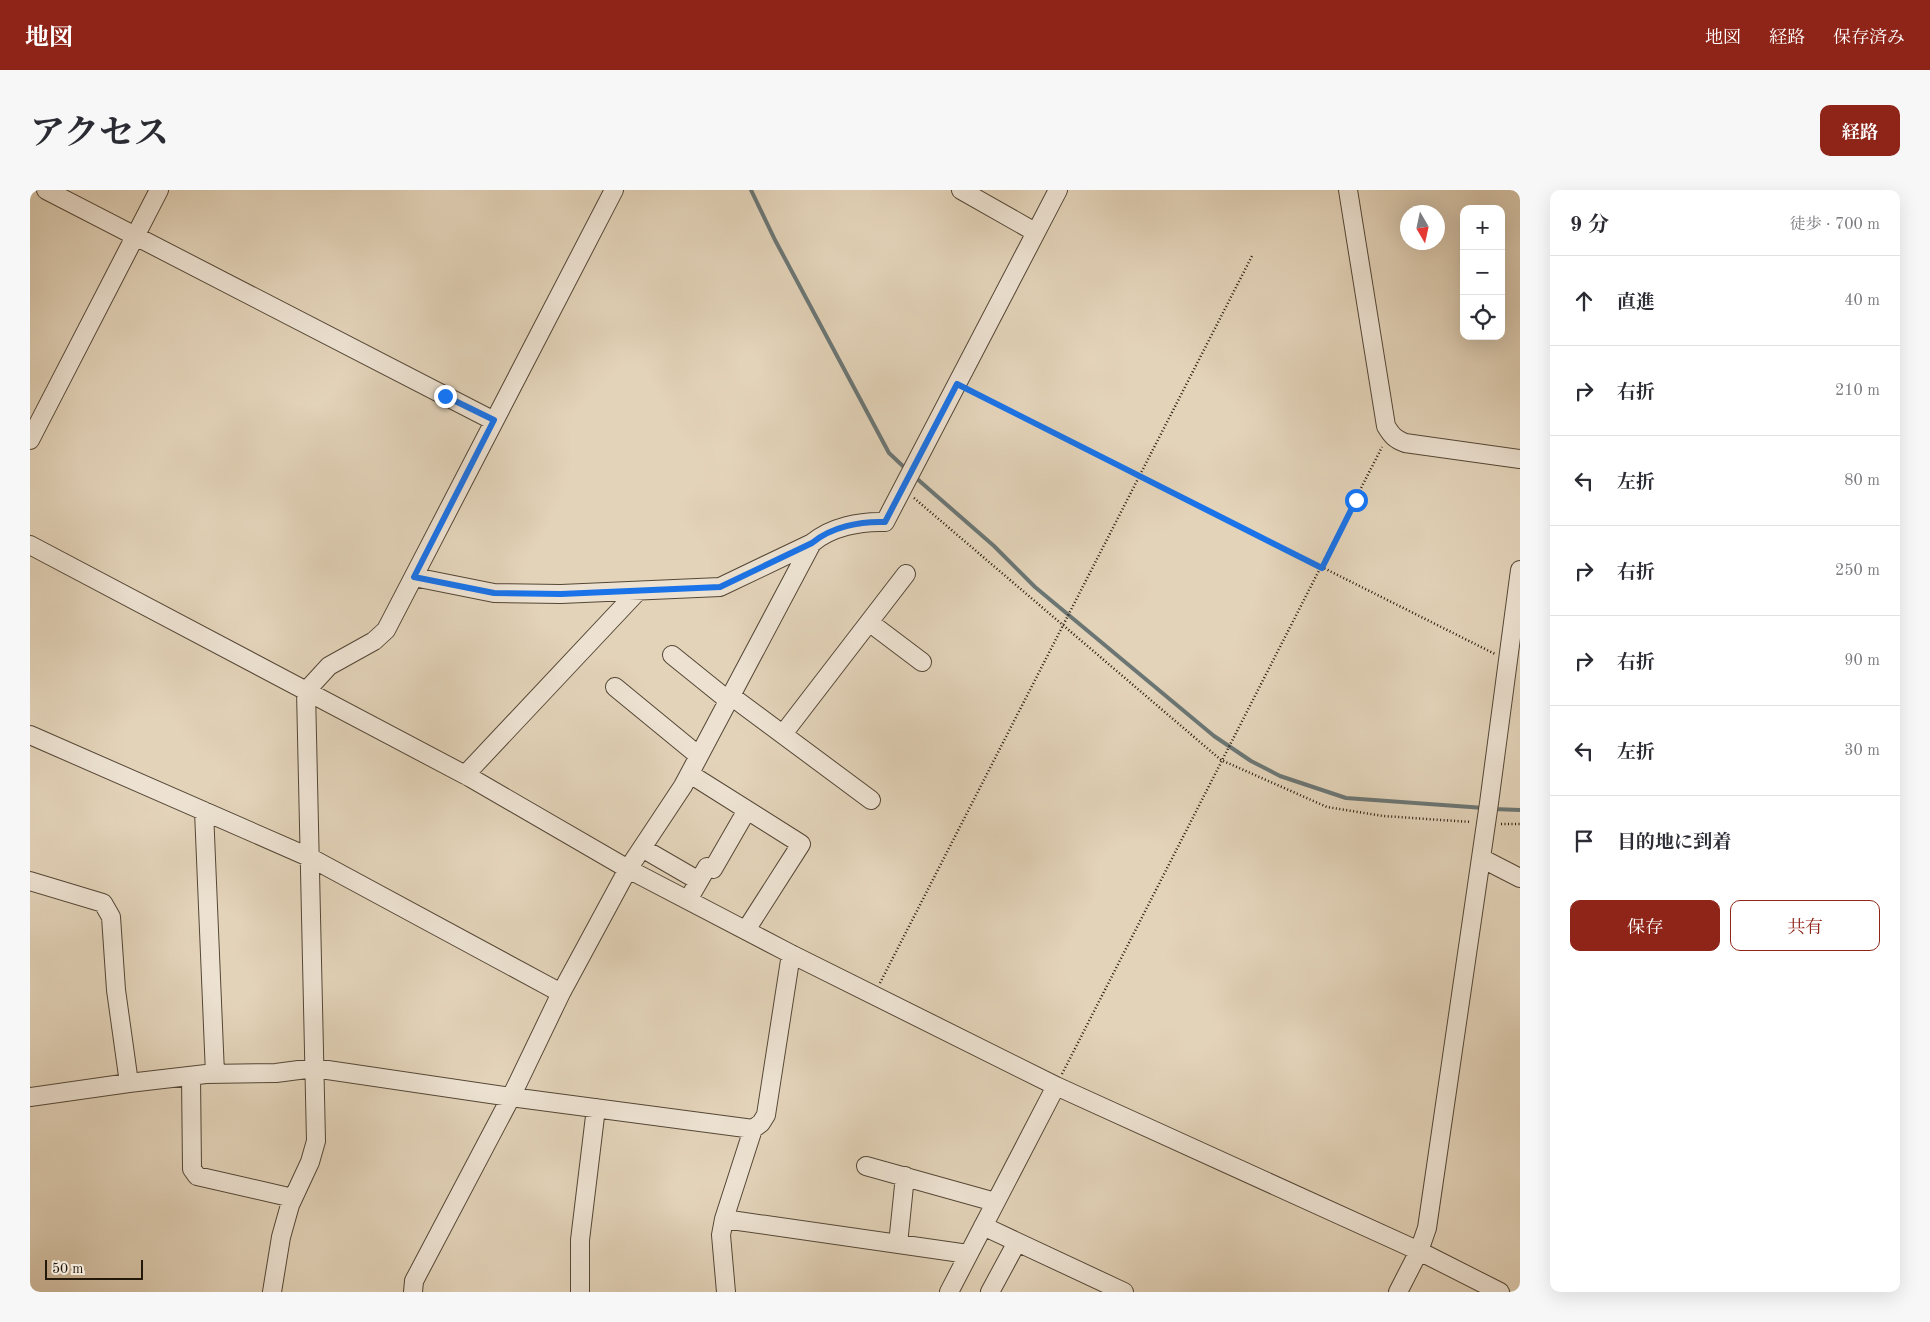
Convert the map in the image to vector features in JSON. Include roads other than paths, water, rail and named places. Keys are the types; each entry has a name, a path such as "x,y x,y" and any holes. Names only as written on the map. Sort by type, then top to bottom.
{"street":[{"path":"46,190 494,420"},
{"path":"30,440 159,190"},
{"path":"272,1292 281,1237 293,1198 310,1162 316,1141 306,691 330,666 374,641 386,630 614,190"},
{"path":"961,190 1035,232"},
{"path":"414,577 494,593 561,594 720,587 839,528 872,522 885,522 1058,190"},
{"path":"1348,190 1386,426 1394,439 1405,443 1520,459"},
{"path":"413,1292 414,1280 511,1097 561,993 628,869 690,774 812,543"},
{"path":"30,545 464,775 628,869 791,954 1056,1086 1419,1251 1500,1292"},
{"path":"1398,1292 1419,1251 1427,1228 1489,803 1520,570"},
{"path":"782,734 906,574"},
{"path":"464,775 638,590"},
{"path":"869,622 922,662"},
{"path":"672,655 871,800"},
{"path":"615,687 699,756"},
{"path":"30,735 310,858 561,993"},
{"path":"690,774 801,844 746,930"},
{"path":"688,900 707,867 713,869 747,810"},
{"path":"204,811 215,1074"},
{"path":"642,848 699,881"},
{"path":"1481,858 1520,878"},
{"path":"30,881 103,904 111,917 116,990 129,1083"},
{"path":"726,1292 721,1235 724,1219 753,1129 761,1123 766,1115 791,954"},
{"path":"30,1097 191,1076 276,1073 314,1068 511,1097 753,1129"},
{"path":"191,1076 192,1169 197,1176 293,1198"},
{"path":"949,1292 1056,1086"},
{"path":"580,1292 580,1240 596,1108"},
{"path":"866,1166 995,1202"},
{"path":"898,1244 905,1176"},
{"path":"724,1219 968,1254"},
{"path":"983,1226 1124,1292"},
{"path":"990,1292 1017,1242"}],"waterway":[{"path":"751,190 775,240 889,453 906,469"},
{"path":"915,477 994,546 1035,587 1214,736 1251,761 1280,776 1346,798 1484,808"},
{"path":"1493,809 1520,810"}]}
